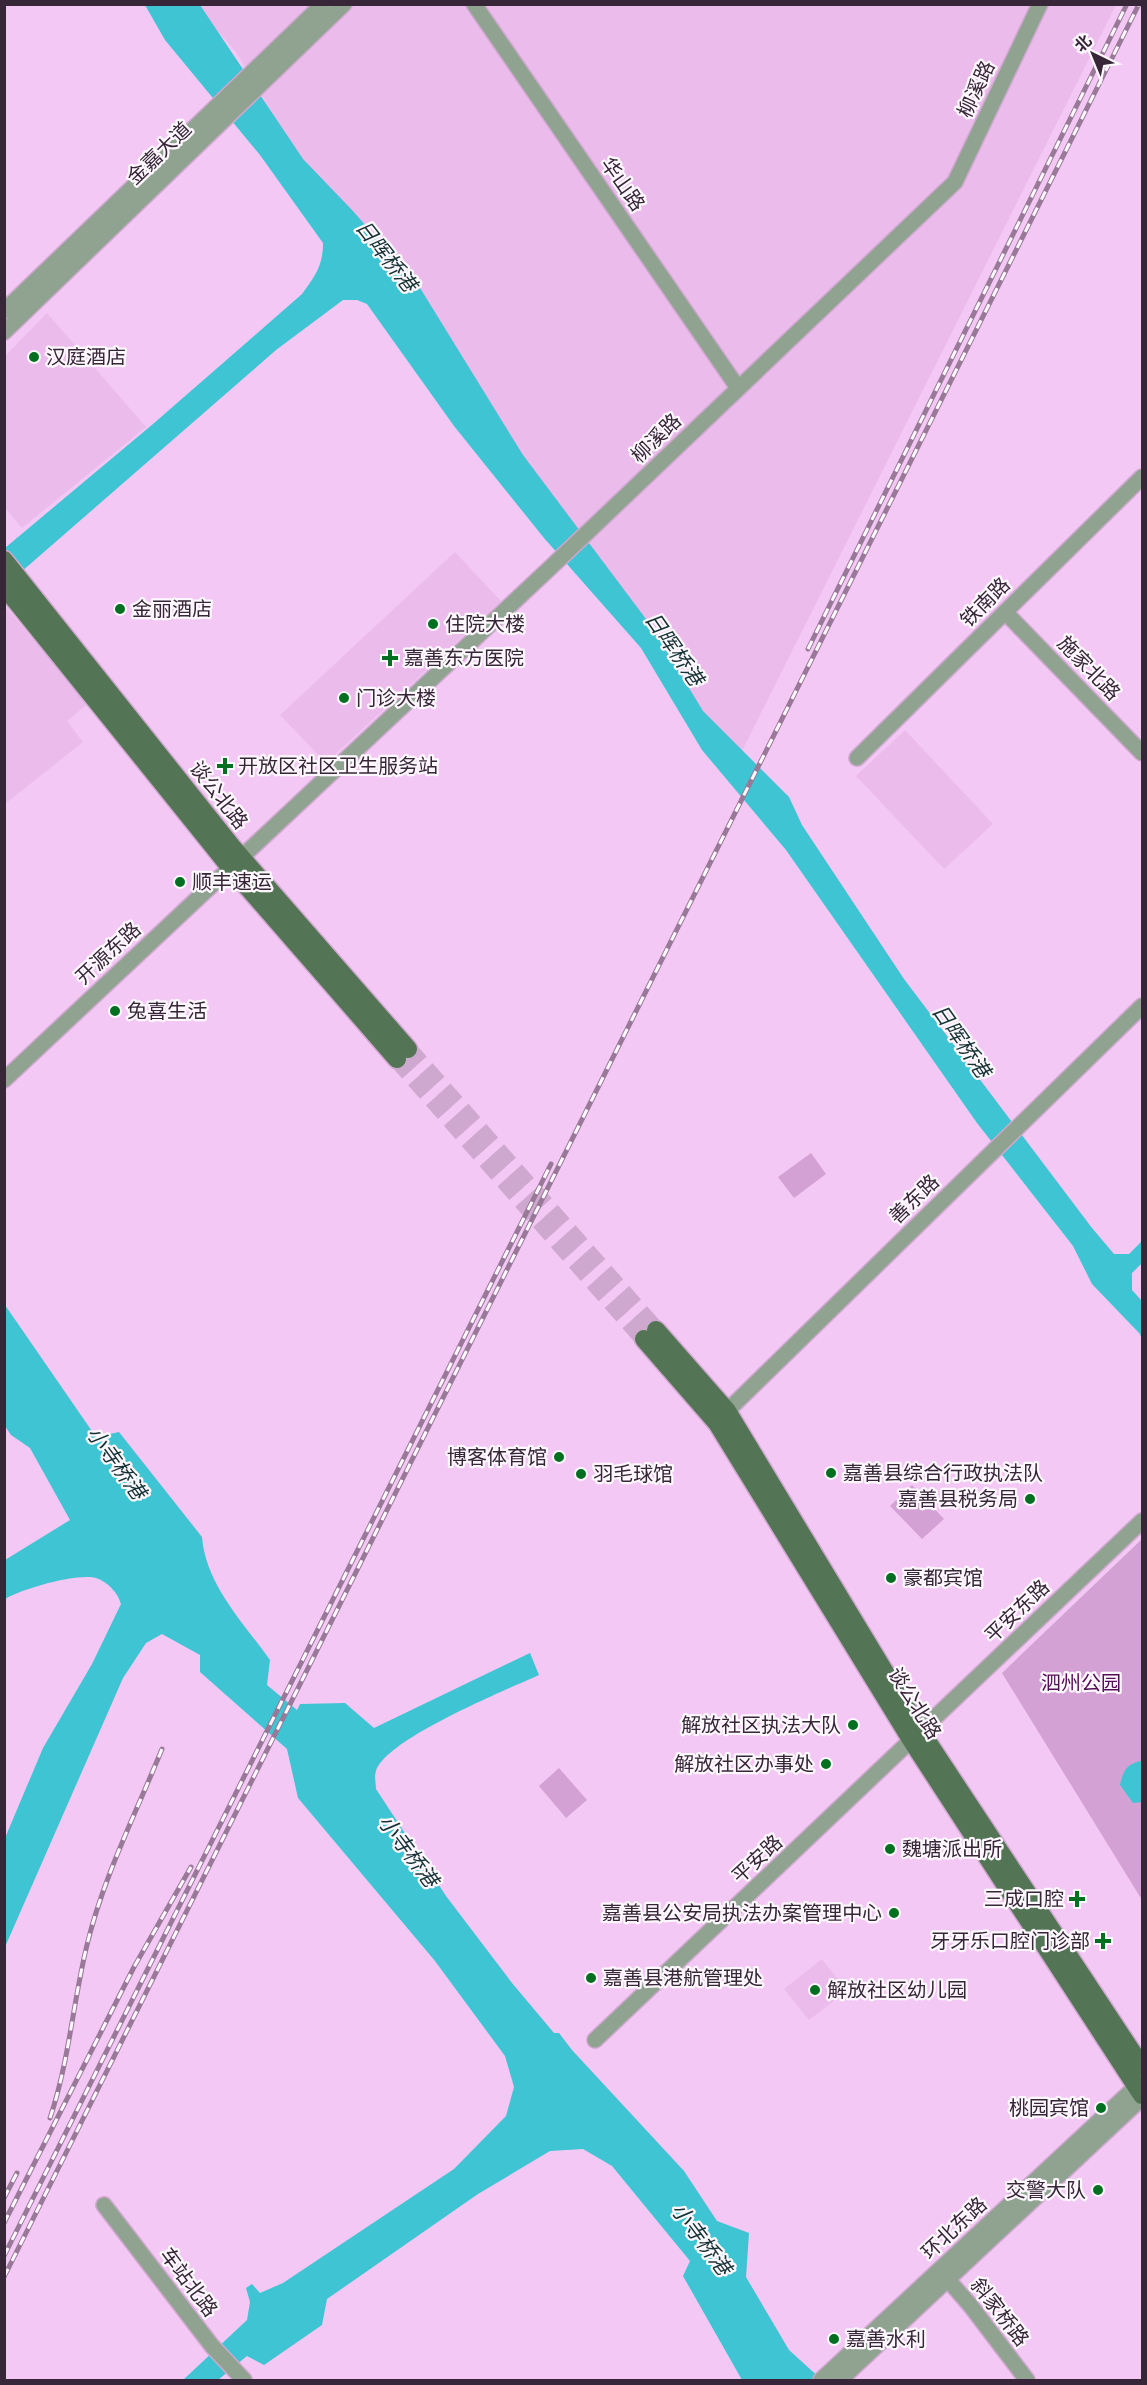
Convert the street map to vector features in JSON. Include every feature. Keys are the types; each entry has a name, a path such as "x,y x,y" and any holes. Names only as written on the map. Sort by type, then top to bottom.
{"main road":[{"name":"谈公北路","path":"4,560 11,585 236,862 402,1054"},
{"name":"谈公北路","path":"650,1334 722,1417 917,1736 1141,2090"},
{"name":"谈公北路","path":"917,1736 1143,2067"}],"street":[{"name":"金嘉大道","path":"262,74 323,4"},
{"name":"金嘉大道","path":"4,311 262,74 344,4"},
{"name":"华山路","path":"474,4 738,388"},
{"name":"柳溪路","path":"236,862 551,567 956,182 1040,4"},
{"name":"金嘉大道","path":"4,332 216,118"},
{"name":"铁南路","path":"857,758 1143,477"},
{"name":"施家北路","path":"1005,612 1143,753"},
{"name":"开源东路","path":"4,1080 236,862"},
{"name":"善东路","path":"722,1417 1143,1006"},
{"name":"平安东路","path":"917,1736 1143,1521"},
{"name":"平安路","path":"596,2040 917,1736"},
{"name":"环北东路","path":"821,2380 844,2371 1141,2090"},
{"name":"车站北路","path":"104,2205 212,2346 239,2375"},
{"name":"斜家桥路","path":"944,2275 1027,2380"}],"shaded area":[{"path":"195,5 1116,5 741,753 707,718 304,166 236,52"},
{"path":"47,313 146,427 22,528 5,508 5,356"},
{"name":"嘉善东方医院","path":"455,552 501,601 326,763 280,715"},
{"path":"4,605 88,704 67,721 83,742 5,804"},
{"path":"905,730 993,824 944,869 856,776"},
{"name":"解放社区幼儿园","path":"822,1959 847,1991 809,2020 784,1989"}],"green space":[{"path":"811,1153 826,1174 794,1198 778,1177"},
{"path":"912,1485 944,1519 922,1539 890,1506"},
{"name":"泗州公园","path":"1142,1539 1142,1900 1002,1673"},
{"path":"559,1768 587,1800 566,1818 539,1786"}],"water":[{"name":"日晖桥港","path":"145,5 200,5 303,159 417,283 523,455 652,627 703,711 789,797 802,825 904,979 1092,1228 1114,1254 1129,1254 1142,1241 1142,1263 1132,1273 1132,1290 1142,1301 1142,1340 1140,1334 1092,1284 1073,1246 977,1123 786,850 702,750 641,648 544,538 454,426 367,304 357,300 343,300 276,350 5,586 5,548 153,424 302,294 322,258 323,243 260,155 165,40"},
{"name":"小寺桥港","path":"5,1305 96,1437 119,1432 202,1537 205,1555 218,1587 270,1660 267,1685 297,1710 300,1704 345,1703 374,1728 530,1653 539,1675 449,1717 401,1745 385,1758 376,1771 376,1789 446,1896 512,1983 554,2033 559,2033 684,2171 717,2221 749,2233 746,2277 789,2350 822,2380 742,2380 683,2276 690,2261 612,2166 583,2149 550,2151 478,2194 327,2299 322,2325 264,2365 247,2356 218,2380 183,2380 247,2320 250,2302 246,2288 252,2284 260,2293 283,2283 454,2169 506,2116 514,2087 505,2056 435,1961 298,1798 287,1749 200,1672 200,1655 162,1634 146,1643 123,1678 5,1947 5,1838 43,1748 92,1664 121,1604 112,1588 96,1578 87,1577 49,1583 5,1599 5,1560 70,1520 30,1448 11,1435 5,1426"},
{"path":"1142,1761 1142,1802 1133,1803 1120,1785 1126,1768"}],"tunnel":[{"path":"408,1049 656,1330"},
{"path":"397,1059 644,1339"}],"railway":[{"path":"808,649 1127,4"},
{"path":"4,2277 1139,4"},
{"path":"4,2256 551,1164"},
{"path":"50,2118 62,2075 82,1967 94,1920 111,1870 162,1749"},
{"path":"4,2223 134,1967 191,1867"},
{"path":"4,2198 17,2173"}],"place":[{"name":"汉庭酒店","path":"34,357"},
{"name":"金丽酒店","path":"120,609"},
{"name":"住院大楼","path":"433,624"},
{"name":"嘉善东方医院","path":"390,658"},
{"name":"门诊大楼","path":"344,698"},
{"name":"开放区社区卫生服务站","path":"225,766"},
{"name":"顺丰速运","path":"180,882"},
{"name":"兔喜生活","path":"115,1011"},
{"name":"博客体育馆","path":"559,1457"},
{"name":"嘉善县综合行政执法队","path":"831,1473"},
{"name":"羽毛球馆","path":"581,1474"},
{"name":"嘉善县税务局","path":"1030,1499"},
{"name":"豪都宾馆","path":"891,1578"},
{"name":"解放社区执法大队","path":"853,1725"},
{"name":"解放社区办事处","path":"826,1764"},
{"name":"魏塘派出所","path":"890,1849"},
{"name":"三成口腔","path":"1077,1899"},
{"name":"嘉善县公安局执法办案管理中心","path":"894,1913"},
{"name":"牙牙乐口腔门诊部","path":"1103,1941"},
{"name":"嘉善县港航管理处","path":"591,1978"},
{"name":"解放社区幼儿园","path":"815,1990"},
{"name":"桃园宾馆","path":"1101,2108"},
{"name":"交警大队","path":"1098,2190"},
{"name":"嘉善水利","path":"834,2339"}]}
